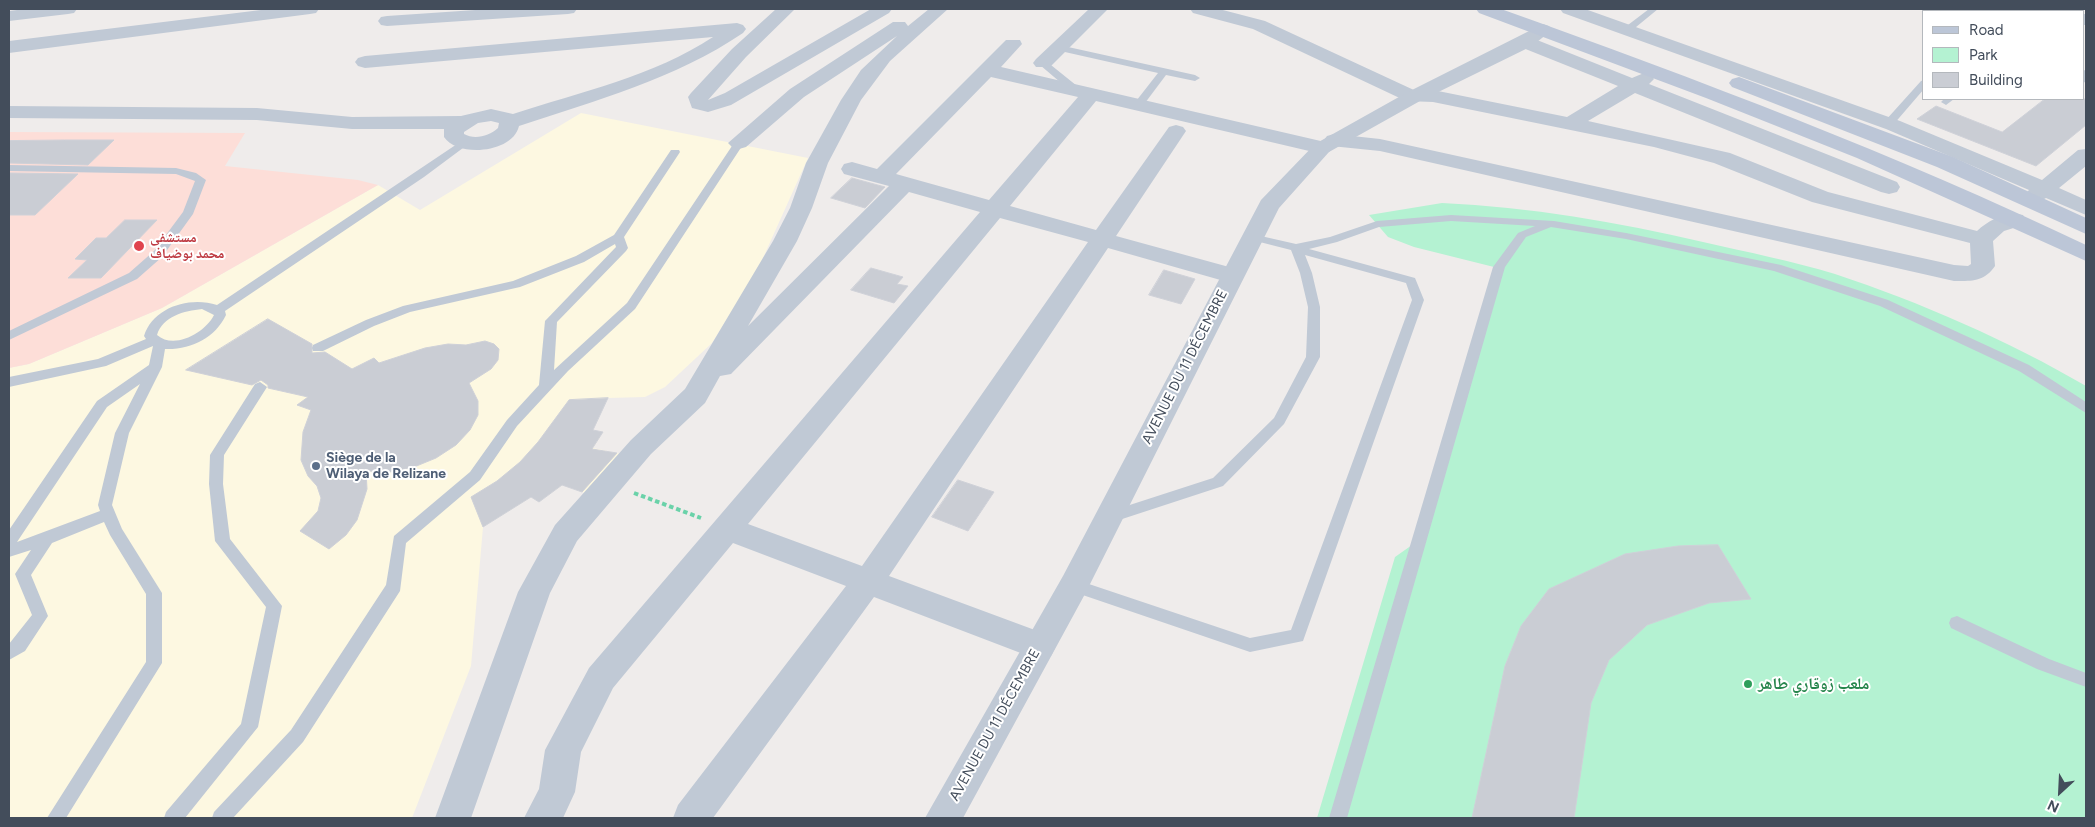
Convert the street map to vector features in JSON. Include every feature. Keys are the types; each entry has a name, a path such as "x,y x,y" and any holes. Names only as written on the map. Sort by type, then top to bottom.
{"main road":[{"path":"1485,9 1837,141 2016,220 2086,254"},
{"path":"1534,27 1812,110 1945,162 2037,195 2086,227"}],"street":[{"path":"9,16 68,9"},
{"path":"9,47 310,9"},
{"path":"387,21 568,9"},
{"path":"9,112 257,114 352,123 420,124 460,134 479,143 496,138 508,130 509,122 658,72 692,58 737,29 777,9"},
{"path":"786,9 739,53 698,97 699,104 706,107 732,98 883,9"},
{"path":"739,143 797,93 927,9"},
{"path":"695,396 785,241 801,208 818,163 851,100 868,74 883,57 939,9"},
{"path":"1043,63 1099,9"},
{"path":"1204,9 1259,25 1413,97 1433,96 1655,141 1722,158 1820,197 1981,240"},
{"path":"1569,9 1889,123 2037,195 2086,208"},
{"path":"1534,27 1634,85 1889,187"},
{"name":"AVENUE DU 11 DÉCEMBRE","path":"943,818 1074,585 1269,204 1328,144 1534,27"},
{"path":"365,62 737,29"},
{"path":"881,177 1013,44"},
{"path":"987,70 1138,105 1328,144 1380,145 1954,273 1974,274 1983,266 1981,240"},
{"path":"1569,124 1656,72"},
{"path":"543,818 557,792 563,750 601,678 994,209 1085,93"},
{"path":"9,123 236,124 330,134 460,134"},
{"path":"691,818 869,580 1100,239 1176,131"},
{"path":"2037,195 2086,155"},
{"path":"852,169 1232,276"},
{"path":"1866,209 1889,187 1909,172"},
{"path":"453,818 538,584 566,533 641,447 695,396 904,184"},
{"path":"1981,240 1996,226 2016,220"},
{"path":"727,528 869,580 1039,646"}],"lane":[{"path":"1627,30 1654,9"},
{"path":"1059,48 1195,78"},
{"path":"1043,63 1085,93"},
{"path":"1138,105 1164,71"},
{"path":"1889,123 1922,85"},
{"path":"218,310 420,175 460,134"},
{"path":"221,818 297,736 394,586 399,540 475,476 512,423 563,368 631,306 739,143"},
{"path":"318,348 370,323 407,309 508,286 554,271 580,259 618,237 675,152"},
{"path":"9,168 176,171 192,174 201,180 189,212 158,254 132,276 9,336"},
{"path":"1296,248 1333,240 1376,224 1451,218 1554,224 1626,236 1777,268 1884,303 2024,368 2086,408"},
{"path":"1338,818 1499,267 1522,235 1554,224"},
{"path":"546,386 551,321 622,248 618,237"},
{"path":"1074,585 1250,645 1297,636 1418,300 1410,281 1252,237"},
{"path":"1109,517 1218,482 1279,421 1312,357 1314,307 1306,273 1296,248"},
{"path":"56,818 154,663 154,593 115,531 105,505 122,433 155,367 157,343 150,336 151,331 162,318 172,312 203,305 218,310"},
{"path":"9,382 101,363 157,343 181,344 204,335 218,322 220,315 218,310"},
{"path":"9,542 102,404 155,367"},
{"path":"173,818 249,726 264,660 274,606 223,540 216,484 217,455 260,387"},
{"path":"9,551 108,514"},
{"path":"9,653 19,646 40,616 23,574 47,538"},
{"path":"1957,623 2043,664 2086,680"}],"path":[{"path":"610,484 727,528"}],"shaded area":[{"name":"Siège de la Wilaya de Relizane","path":"581,113 808,158 758,269 712,343 665,387 645,397 608,398 592,430 603,432 593,448 630,456 597,497 562,485 539,502 531,497 483,527 471,666 412,818 9,818 9,368 29,364 162,308 378,185 420,210"},
{"name":"مستشفى محمد بوضياف","path":"9,132 245,133 225,166 358,180 378,185 162,308 29,364 9,368"}],"green space":[{"path":"1442,203 1508,208 1573,216 1671,235 1819,269 1899,297 1964,324 2026,353 2086,386 2086,818 1317,818 1395,557 1422,538 1502,269 1414,247 1388,237 1369,215"}],"building":[{"path":"2086,99 2086,125 2036,166 1917,119 1936,106 2002,132 2044,100"},
{"path":"114,140 88,165 9,163 9,141"},
{"path":"9,173 78,174 35,215 9,215"},
{"path":"852,178 885,187 865,208 831,198"},
{"path":"125,220 157,220 101,278 68,278 87,260 75,259 96,238 106,238"},
{"path":"871,268 903,277 897,284 908,286 894,303 851,290"},
{"path":"1164,270 1195,279 1181,304 1149,295"},
{"path":"268,319 312,344 312,353 325,352 352,369 374,358 379,363 425,348 448,344 466,345 485,341 494,344 499,349 498,360 491,369 469,383 478,401 478,415 470,430 456,445 436,458 414,467 390,472 366,471 367,489 357,520 346,535 329,549 300,531 318,511 321,498 317,486 308,476 301,460 303,432 311,410 297,405 308,397 268,388 268,385 261,380 252,385 186,370"},
{"path":"608,398 593,430 603,432 592,449 617,453 582,492 562,485 539,502 531,497 483,527 471,497 497,481 520,462 538,442 569,400"},
{"path":"958,480 994,492 968,531 932,517"},
{"path":"1718,545 1751,599 1709,603 1647,625 1609,660 1591,703 1574,818 1472,818 1505,666 1521,626 1549,589 1625,554 1678,546"}],"place":[{"name":"مستشفى محمد بوضياف","path":"139,246"},
{"name":"Siège de la Wilaya de Relizane","path":"316,466"},
{"name":"ملعب زوقاري طاهر","path":"1748,684"}]}
